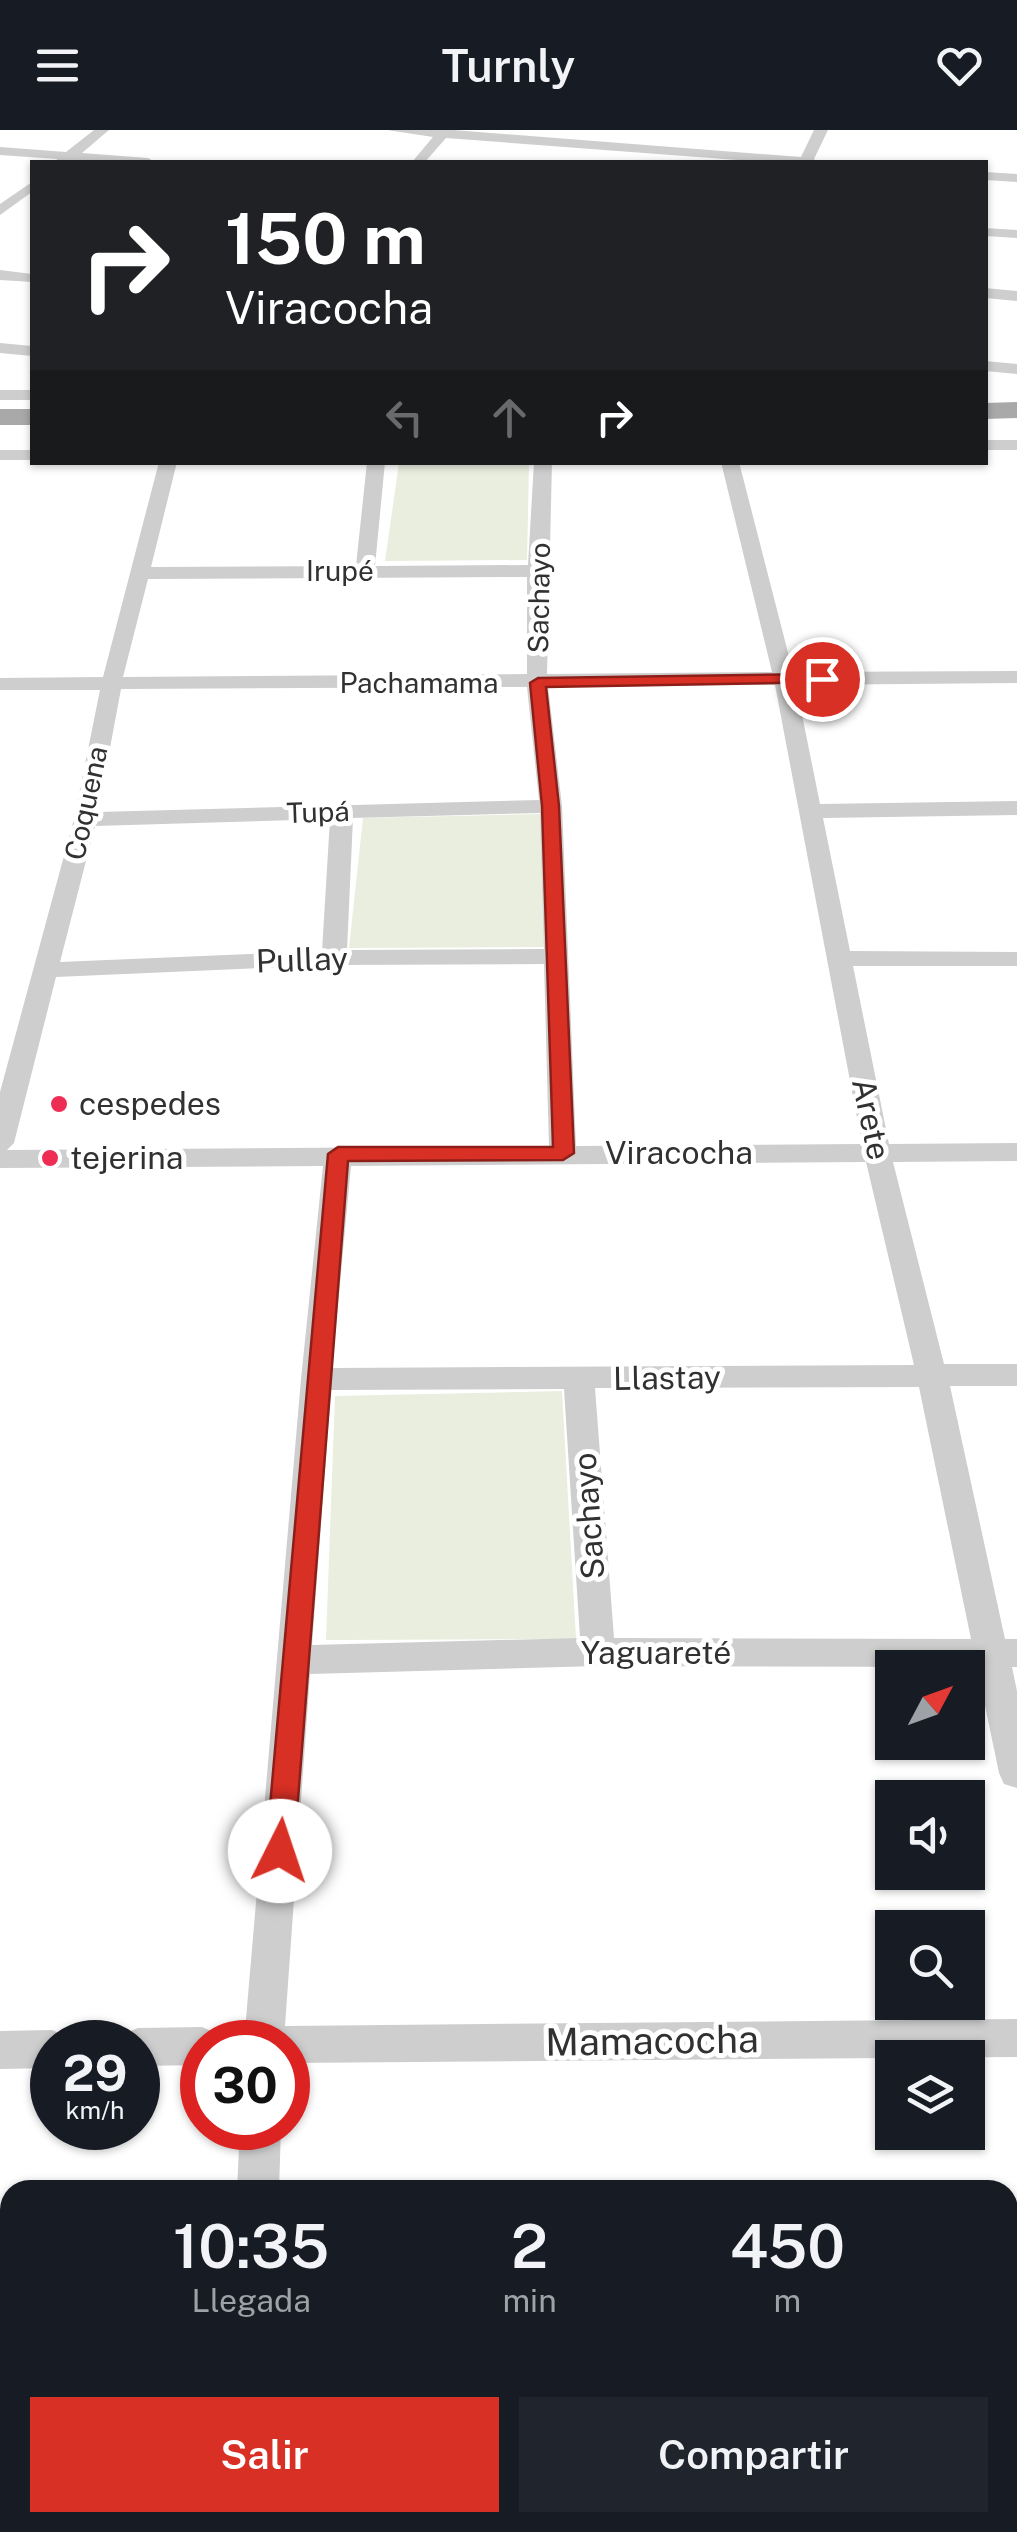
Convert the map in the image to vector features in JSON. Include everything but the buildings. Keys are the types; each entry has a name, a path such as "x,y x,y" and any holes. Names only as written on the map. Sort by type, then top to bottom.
{"main road":[{"path":"988,412 1017,410"},
{"path":"0,418 30,417"},
{"path":"988,424 1017,423"},
{"path":"0,428 30,428"}],"street":[{"path":"66,159 102,130"},
{"path":"394,130 783,160"},
{"path":"808,160 821,130"},
{"path":"420,160 444,132"},
{"path":"0,150 93,160"},
{"path":"988,176 1017,178"},
{"path":"1,210 30,188"},
{"path":"1,210 30,212"},
{"path":"988,232 1017,234"},
{"path":"0,275 30,278"},
{"path":"988,293 1017,296"},
{"path":"0,348 30,351"},
{"path":"988,366 1017,368"},
{"path":"988,385 1017,384"},
{"path":"0,395 30,395"},
{"path":"988,445 1017,444"},
{"path":"0,455 30,455"},
{"name":"Coquena","path":"0,1142 85,819 112,685 167,465"},
{"path":"365,571 376,465"},
{"name":"Sachayo","path":"543,465 538,683 551,806 563,1153"},
{"name":"Arete","path":"731,465 784,679 877,1152 1006,1654 1017,1774"},
{"name":"Irupé","path":"142,573 538,571"},
{"name":"Pachamama","path":"0,684 1017,678"},
{"name":"Tupá","path":"85,819 551,806"},
{"path":"810,811 1017,808"},
{"path":"334,958 342,811"},
{"name":"Pullay","path":"47,970 334,958 556,956"},
{"path":"838,958 1017,959"},
{"name":"Viracocha","path":"0,1159 1017,1152"},
{"path":"266,2020 316,1379 338,1154"},
{"name":"Llastay","path":"316,1379 1017,1375"},
{"name":"Sachayo","path":"579,1379 598,1652"},
{"name":"Yaguareté","path":"295,1660 598,1652 1006,1654"},
{"name":"Mamacocha","path":"310,2044 1017,2038"},
{"path":"0,2050 30,2049"},
{"path":"258,2180 260,2150"}],"green space":[{"path":"399,465 529,465 527,560 385,561"},
{"path":"540,814 546,947 349,948 363,818"},
{"path":"562,1391 576,1639 326,1640 335,1396"}],"place":[{"name":"cespedes","path":"59,1104"},
{"name":"tejerina","path":"50,1158"}],"route":[{"path":"280,1851 316,1379 338,1154 563,1153 551,806 538,683 822,679"}]}
